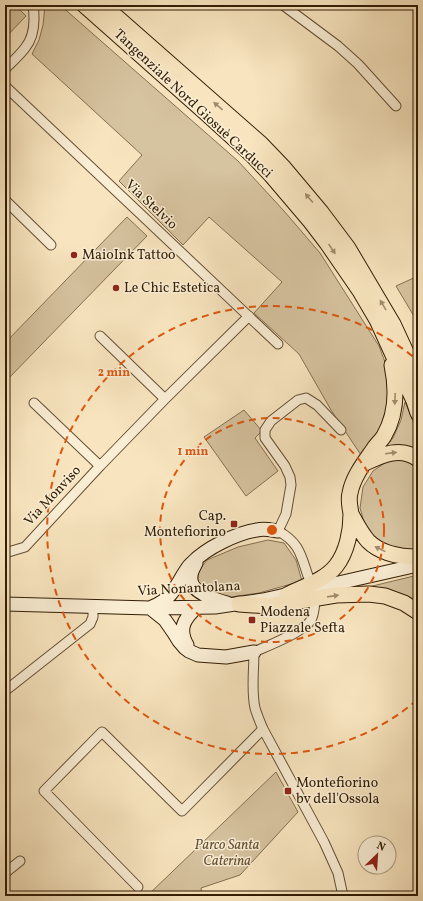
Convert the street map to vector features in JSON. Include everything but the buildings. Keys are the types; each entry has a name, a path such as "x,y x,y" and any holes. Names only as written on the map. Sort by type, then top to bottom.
{"highway":[{"name":"Tangenziale Nord Giosuè Carducci","path":"84,5 208,114 252,155 271,175 327,242 360,291 377,320 418,413"},
{"name":"Tangenziale Nord Giosuè Carducci","path":"103,5 261,144 284,168 321,212 348,248 393,324 418,378"},
{"path":"393,324 418,361"},
{"path":"287,595 329,574 342,557 347,544 349,531 351,514 349,503 350,494 357,473 384,436 391,421 394,408 394,376 389,346"},
{"path":"364,463 389,453 402,452 418,459"},
{"path":"351,514 364,536 373,545 384,551 399,556 418,557"},
{"path":"236,604 269,606 336,595 369,594 385,596 418,612"}],"main road":[{"path":"254,652 226,657 204,656 193,653 185,648 179,641 165,620 150,608 160,604 169,597 192,563 207,550 218,544 258,529 278,531"},
{"path":"198,558 191,576 191,582 197,590 209,597 236,604"},
{"name":"Via Nonantolana","path":"5,604 196,608 236,604 287,595 418,565"},
{"path":"193,653 184,641 182,634 184,621 196,608"}],"street":[{"path":"5,69 26,48 30,39 33,27 33,5"},
{"path":"283,5 338,46 358,64 396,106"},
{"name":"Via Stelvio","path":"5,86 278,344"},
{"path":"5,200 51,244"},
{"name":"Via Monviso","path":"5,553 25,547 100,466 249,316"},
{"path":"100,336 165,399"},
{"path":"308,576 297,546 290,538 278,531 286,514 291,485 290,477 285,466 265,438 265,430 271,421 298,400 306,398 317,405 341,430"},
{"name":"Via Monviso","path":"34,403 100,466"},
{"path":"315,602 312,619 304,628 254,652 253,691 255,709 263,729 324,842 338,873 342,896"},
{"path":"5,691 90,624 93,618 93,607"},
{"path":"138,887 44,791 102,732 182,811 263,729"},
{"path":"5,873 20,861"}],"green space":[{"path":"5,5 15,5 26,16 5,38"},
{"path":"45,5 60,5 238,161 320,253 379,346 391,378 390,410 380,434 363,458 331,410 299,354 254,313 282,282 209,217 183,245 119,181 142,155 32,54 39,40 43,25"},
{"path":"127,217 147,236 5,382 5,343"},
{"path":"418,276 418,323 396,286"},
{"path":"405,402 418,433 418,454 381,452 393,438 401,420"},
{"path":"244,410 262,431 255,438 278,471 246,496 204,437"},
{"path":"389,460 408,460 418,466 418,549 402,552 384,546 366,529 360,508 363,487 373,471"},
{"path":"268,540 284,543 296,560 302,581 259,593 231,597 210,595 198,585 198,572 207,560 238,547"},
{"path":"418,575 418,607 356,590"},
{"name":"Parco Santa Caterina","path":"276,772 298,812 240,875 201,888 202,896 147,896"}],"place":[{"name":"MaioInk Tattoo","path":"74,255"},
{"name":"Le Chic Estetica","path":"116,288"},
{"name":"Cap. Montefiorino","path":"234,524"},
{"name":"Modena Piazzale Sefta","path":"252,620"},
{"name":"Montefiorino bv dell'Ossola","path":"288,791"}]}
